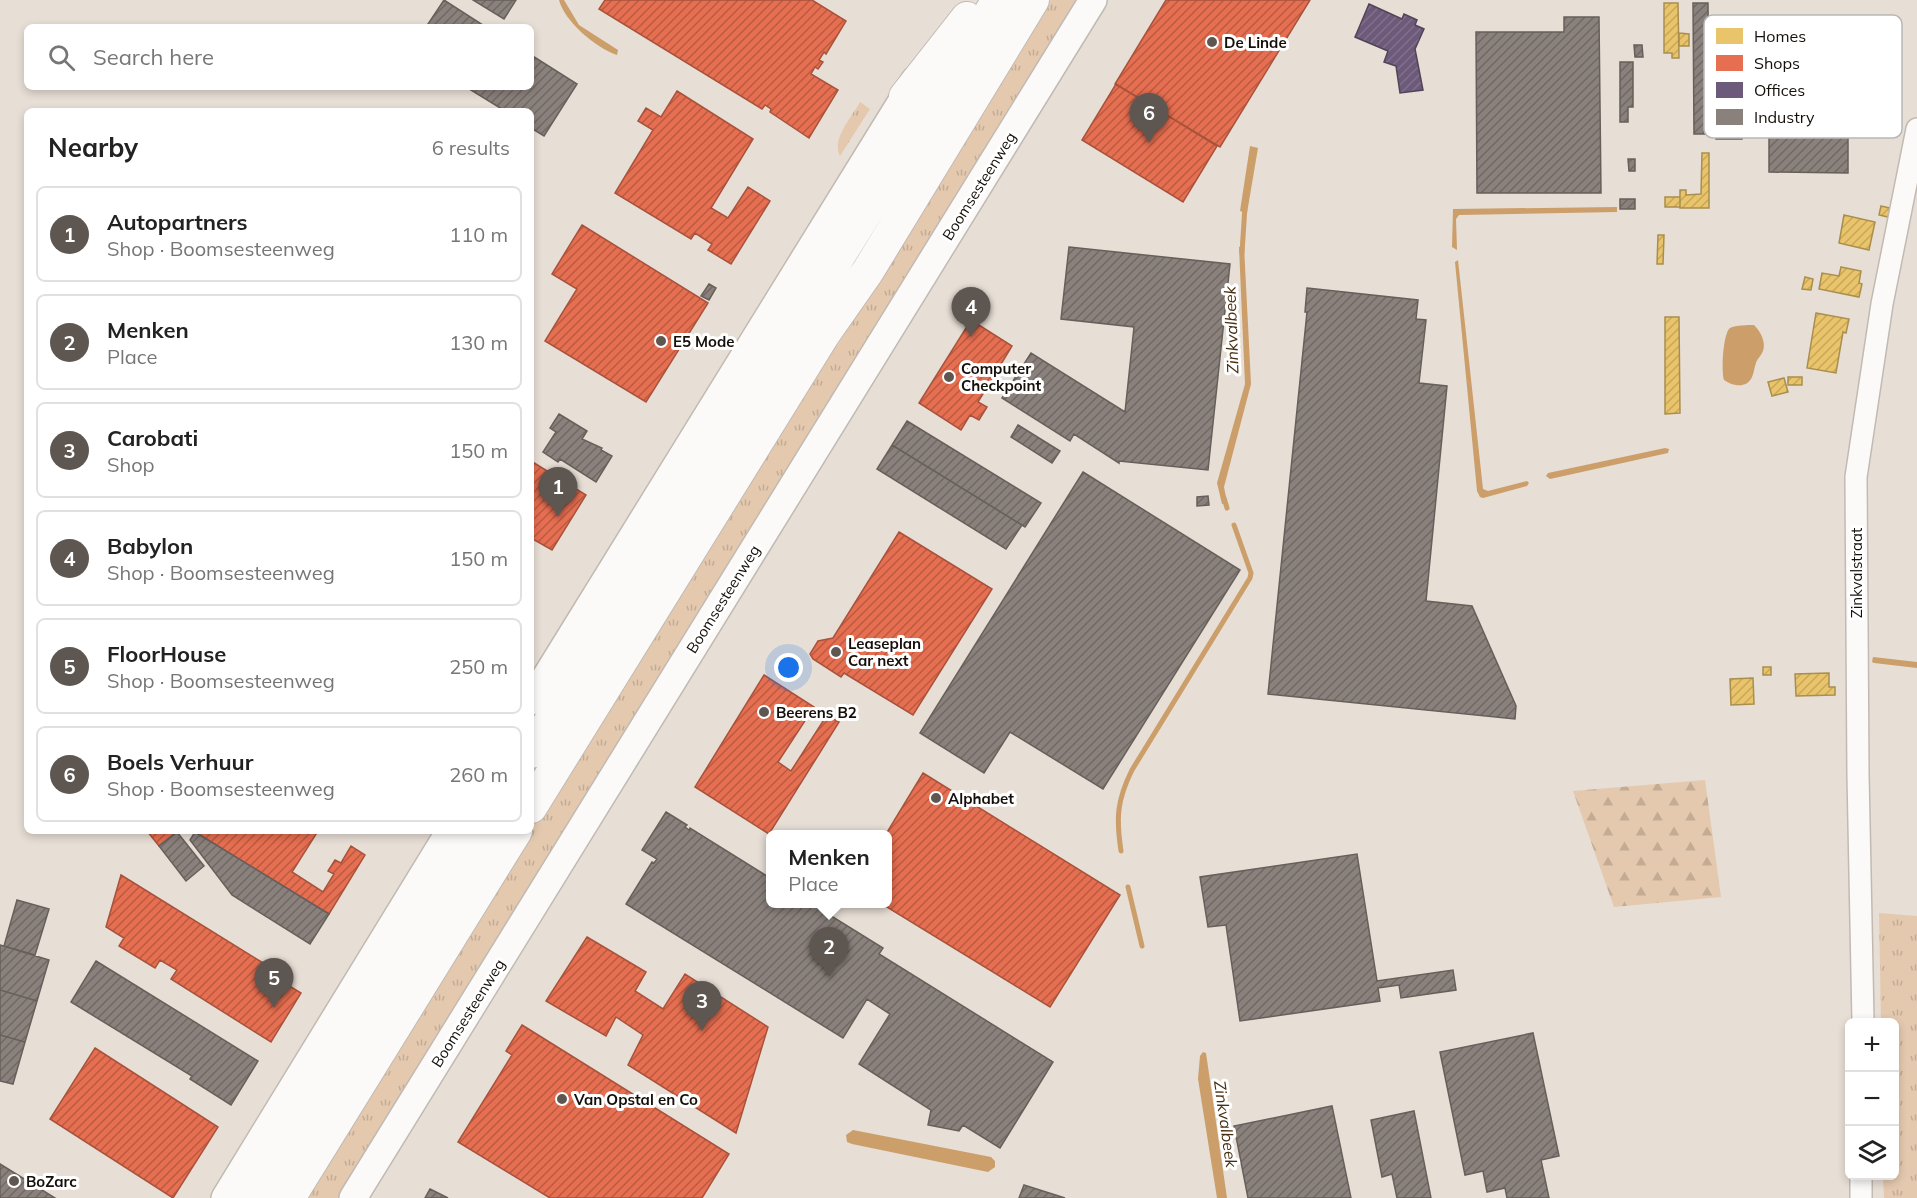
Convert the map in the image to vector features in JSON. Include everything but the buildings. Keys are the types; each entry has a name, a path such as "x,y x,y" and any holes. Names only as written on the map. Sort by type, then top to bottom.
{"highway":[{"path":"905,97 970,14 988,0"},
{"path":"534,747 998,0"},
{"path":"534,802 824,334 868,271 1033,0"},
{"path":"255,1198 480,834"},
{"path":"289,1198 514,834"}],"main road":[{"path":"534,696 964,0"},
{"name":"Boomsesteenweg","path":"353,1198 1093,0"},
{"path":"225,1198 448,834"}],"street":[{"name":"Zinkvalstraat","path":"1863,1018 1858,785 1856,477 1882,304 1917,129"},
{"path":"1861,1180 1861,1198"}],"green space":[{"path":"1051,0 1084,0 342,1198 304,1198 529,834 534,834 534,822 828,343 837,346"},
{"path":"860,102 870,109 840,156 838,142 840,135"},
{"path":"1705,780 1721,897 1614,907 1573,791"},
{"path":"1879,913 1917,916 1917,1198 1884,1198 1883,1180 1899,1180 1899,1018 1881,1018"}],"shaded area":[{"path":"559,0 564,0 579,25 618,50 617,55 600,47 582,33 568,17"},
{"path":"1250,146 1258,148 1247,213 1240,211"},
{"path":"1617,207 1617,212 1459,215 1456,219 1457,250 1452,247 1453,209"},
{"path":"1244,246 1251,384 1224,487 1227,502 1222,504 1217,483 1245,384 1239,247"},
{"path":"1458,260 1483,489 1488,491 1527,481 1529,483 1527,486 1483,498 1477,491 1455,262"},
{"path":"1754,325 1762,337 1763,351 1750,381 1743,385 1731,384 1724,380 1723,376 1723,353 1728,331 1735,326"},
{"path":"1669,449 1668,453 1550,479 1546,476 1548,473"},
{"path":"1873,657 1917,662 1917,668 1874,663 1872,662"},
{"path":"1203,1052 1206,1053 1227,1198 1217,1198 1198,1079 1200,1056"},
{"path":"853,1130 991,1157 995,1161 995,1167 988,1172 852,1144 847,1142 846,1135"}],"waterway":[{"name":"Zinkvalbeek","path":"1242,253 1245,206"},
{"name":"Zinkvalbeek","path":"1224,498 1227,508"},
{"name":"Zinkvalbeek","path":"1121,851 1118,829 1119,809 1123,791 1132,770 1250,578 1251,573 1234,525"},
{"name":"Zinkvalbeek","path":"1128,887 1142,946"}],"place":[{"name":"De Linde","path":"1212,42"},
{"name":"Boels Verhuur","path":"1149,143"},
{"name":"Babylon","path":"971,337"},
{"name":"E5 Mode","path":"661,341"},
{"name":"Computer Checkpoint","path":"949,377"},
{"name":"Autopartners","path":"558,517"},
{"name":"Leaseplan Car next","path":"836,652"},
{"name":"Beerens B2","path":"764,712"},
{"name":"Alphabet","path":"936,798"},
{"name":"Menken","path":"829,977"},
{"name":"FloorHouse","path":"274,1008"},
{"name":"Carobati","path":"702,1031"},
{"name":"Van Opstal en Co","path":"562,1099"},
{"name":"BoZarc","path":"14,1181"}]}
